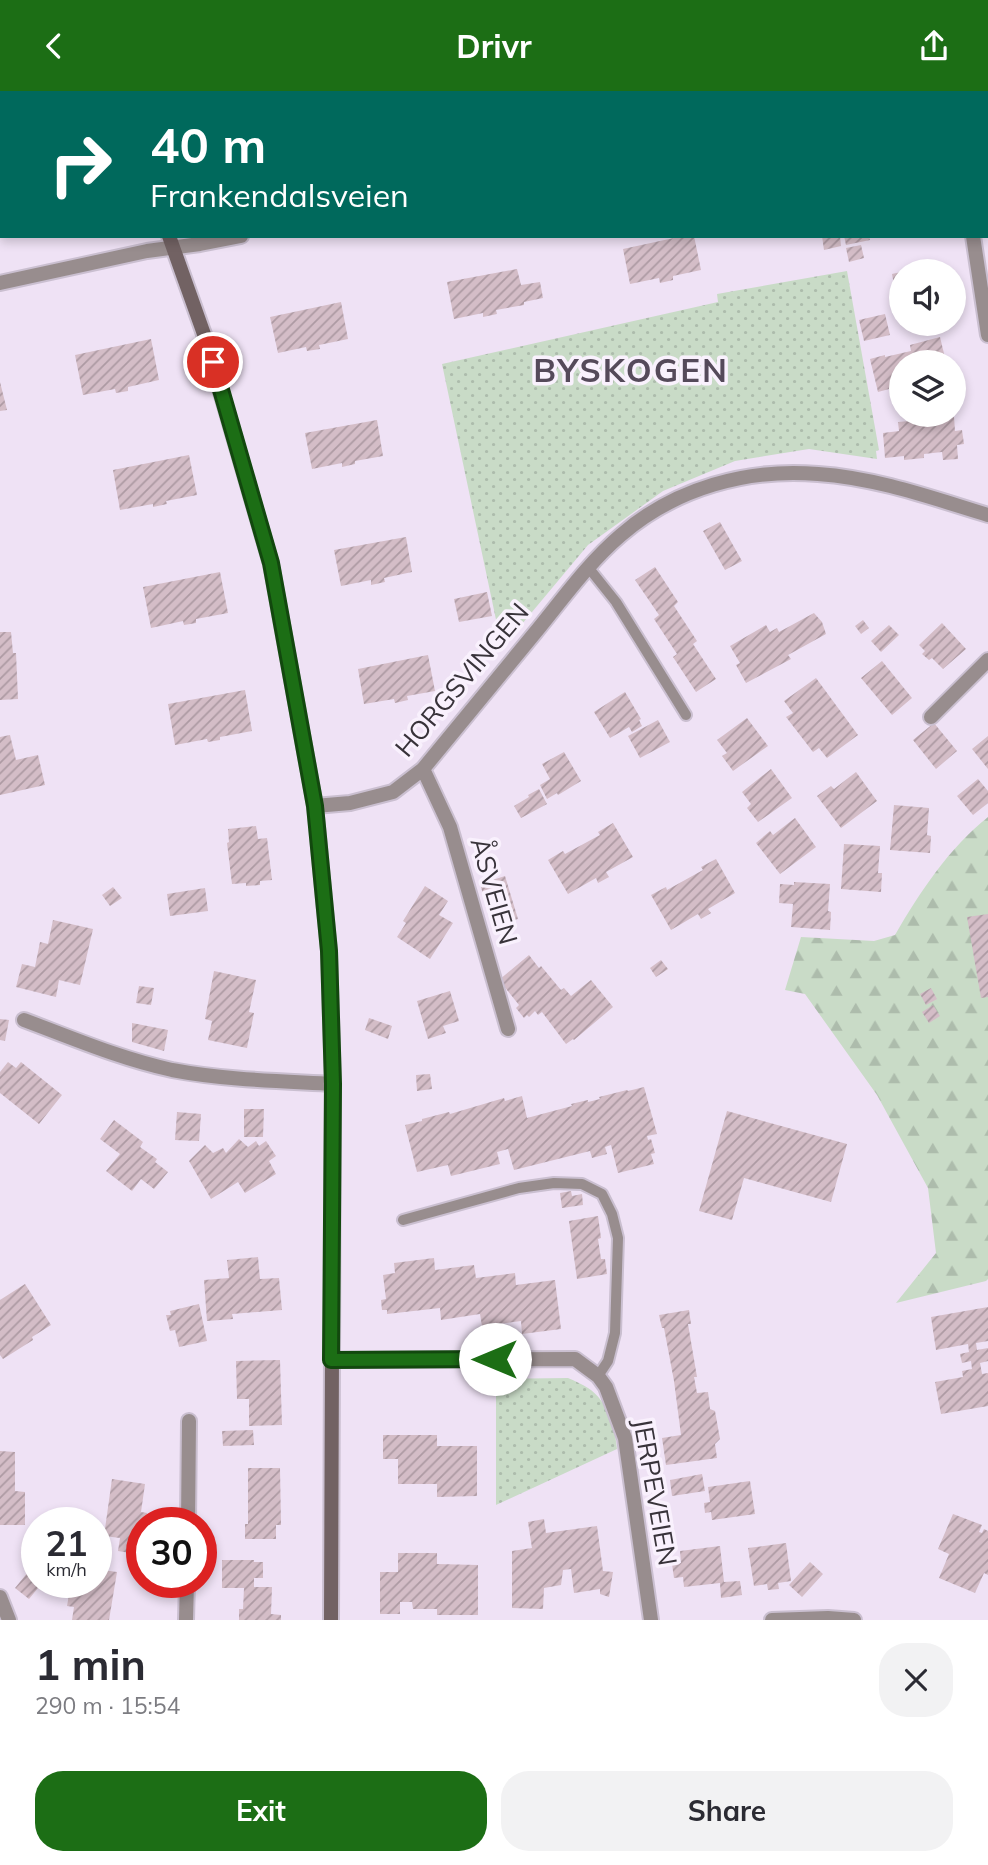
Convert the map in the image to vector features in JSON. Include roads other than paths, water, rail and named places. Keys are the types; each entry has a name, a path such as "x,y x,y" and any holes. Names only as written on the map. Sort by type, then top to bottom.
{"main road":[{"path":"171,242 205,337 271,563 315,806 329,951 333,1084 331,1620"}],"street":[{"path":"0,283 147,251 171,242 218,238"},
{"path":"973,238 988,335"},
{"name":"HORGSVINGEN","path":"315,806 350,803 393,792 423,769 589,567 622,534 660,507 698,490 737,478 783,472 819,474 873,481 988,515"},
{"path":"931,717 988,660"},
{"name":"ÅSVEIEN","path":"423,769 450,827 509,1029"},
{"path":"24,1020 110,1052 171,1070 243,1080 333,1084"},
{"path":"331,1360 575,1359 598,1376"},
{"name":"JERPEVEIEN","path":"598,1376 606,1387 625,1438 651,1620"},
{"path":"187,1507 189,1420"},
{"path":"0,1597 9,1620"},
{"path":"186,1620 187,1598"},
{"path":"772,1620 853,1620"}],"lane":[{"path":"589,567 615,602 686,715"},
{"path":"403,1220 519,1188 554,1183 582,1184 601,1193 612,1214 618,1238 615,1333 608,1361 598,1376"}],"district":[{"name":"BYSKOGEN","path":"631,370"}]}
